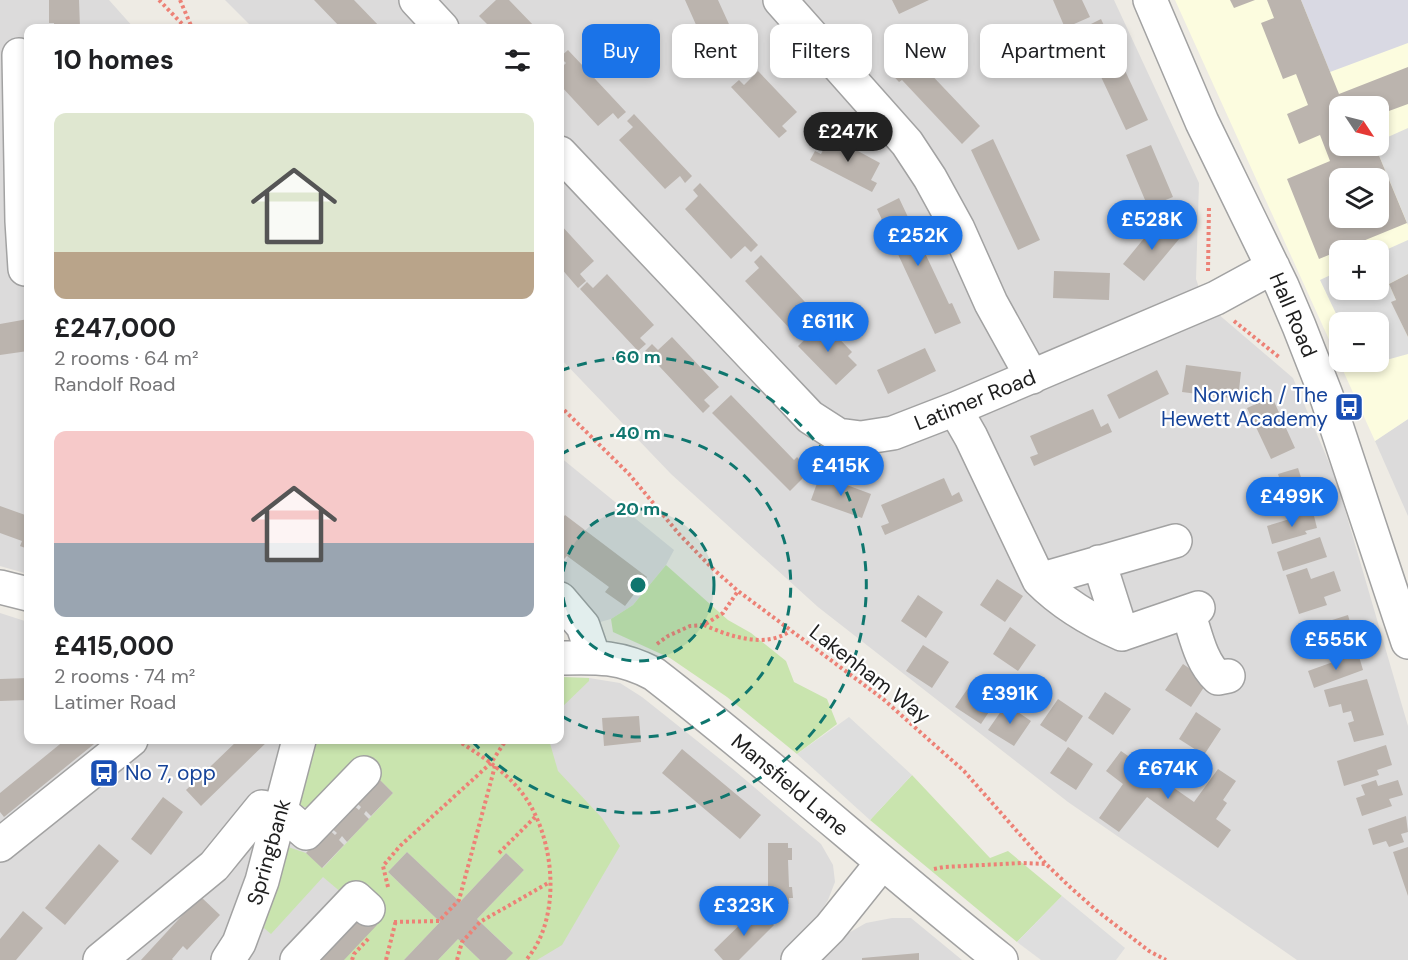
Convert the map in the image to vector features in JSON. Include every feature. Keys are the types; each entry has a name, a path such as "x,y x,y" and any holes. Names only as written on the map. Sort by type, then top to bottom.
{"street":[{"path":"416,0 438,24"},
{"name":"Hall Road","path":"1150,0 1202,122 1299,326 1326,395 1408,642"},
{"path":"790,3 907,143 930,178 958,229 991,303 1032,377"},
{"path":"18,271 22,221 19,55"},
{"name":"Latimer Road","path":"564,157 810,417 838,435 861,438 893,433 955,409 1216,298 1272,267"},
{"path":"955,409 971,437 1039,580 1052,593 1101,625 1122,634 1193,610 1202,655 1210,670 1218,678 1228,676"},
{"path":"1039,580 1175,541"},
{"path":"1099,562 1122,634"},
{"path":"0,587 24,593"},
{"path":"564,604 583,626 594,658"},
{"name":"Mansfield Lane","path":"564,658 594,658 633,663 654,674 710,717 1001,960"},
{"path":"0,845 126,744"},
{"name":"Springbank","path":"242,954 298,744"},
{"path":"100,960 214,866 262,807 278,823 306,833 364,773"},
{"path":"798,960 891,870"},
{"path":"297,960 356,898 372,920"}],"path":[{"path":"159,0 182,24"},
{"path":"180,0 190,24"},
{"name":"Lakenham Way","path":"564,410 629,474 687,542 738,591 883,699 964,771 1046,864 1096,910 1149,951 1166,960"},
{"path":"633,663 668,636 690,626 704,625 723,613 738,591"},
{"path":"704,625 728,636 757,640 783,636 790,631"},
{"path":"463,744 493,765 520,789 535,817 548,854 551,881 544,926 533,952 526,960"},
{"path":"386,960 396,921 439,921 459,900 493,765 504,744"},
{"path":"383,866 400,846 493,765"},
{"path":"499,854 535,817"},
{"path":"891,870 1022,863 1046,864"},
{"path":"457,960 462,942 480,922 551,881"},
{"path":"352,960 372,920"},
{"path":"1149,951 1155,960"}],"shaded area":[{"path":"0,0 109,0 130,24 24,24 24,573 0,566"},
{"path":"225,0 1114,0 1125,24 980,24 980,78 1127,78 1127,28 1199,183 1196,279 1204,302 1293,378 1336,479 1408,726 1408,960 1297,960 1068,802 818,607 671,474 564,362 564,24 249,24"},
{"path":"1175,0 1408,0 1408,419 1375,441 1344,372 1389,372 1389,312 1329,312 1329,340"},
{"path":"1301,0 1408,0 1408,43 1330,72"},
{"path":"1408,128 1408,225 1389,180 1389,168 1384,168 1379,156 1389,156 1389,137"},
{"path":"1408,240 1408,274 1389,284 1389,249"},
{"path":"1329,276 1329,299 1320,280"},
{"path":"1389,284 1396,300 1392,303 1408,337 1408,354 1389,359 1389,312 1335,312 1330,300 1389,300"},
{"path":"1408,419 1408,516 1375,441"},
{"path":"564,460 674,550 666,565 633,605 611,619 564,632"},
{"path":"0,613 24,621 24,744 564,744 564,677 620,683 642,697 735,771 821,844 833,865 835,882 819,914 845,935 866,923 892,918 911,918 962,960 0,960"},
{"path":"849,717 912,775 870,820 797,754"},
{"path":"1062,896 1125,948 1116,960 1041,960 1017,942"}],"green space":[{"path":"666,565 728,620 751,633 786,661 794,682 827,699 837,724 797,754 727,697 670,658 613,632 611,619 633,605"},
{"path":"564,677 589,678 589,681 564,705"},
{"path":"312,744 550,744 558,771 602,818 620,846 562,945 537,960 506,960 512,952 477,919 524,870 506,853 460,902 407,852 388,872 440,922 404,960 344,960 362,910 323,877 271,934 264,928 288,847 306,853 323,868 393,793 357,758 308,807 297,803"},
{"path":"912,775 990,858 1008,851 1062,896 1017,942 870,820"},
{"path":"458,939 480,960 438,960"}],"building":[{"path":"49,0 79,0 80,24 49,23"},
{"path":"314,0 354,0 377,24 337,24"},
{"path":"496,0 509,0 532,24 487,24 479,16"},
{"path":"685,0 718,0 729,24 696,24"},
{"path":"892,0 929,0 899,14"},
{"path":"1053,0 1082,0 1090,17 1074,24 1063,24"},
{"path":"1230,0 1255,0 1234,8"},
{"path":"1267,0 1301,0 1339,94 1408,67 1408,104 1389,111 1389,96 1329,96 1329,156 1379,156 1384,168 1329,168 1329,228 1389,228 1389,180 1407,223 1365,240 1329,240 1329,255 1319,259 1287,179 1330,161 1320,135 1299,144 1287,114 1308,105 1296,74 1283,79 1261,23 1274,18"},
{"path":"1101,19 1103,24 1091,24"},
{"path":"568,50 582,65 582,78 594,78 626,112 618,119 613,113 598,126 564,89 564,65 566,63 564,54"},
{"path":"758,71 797,112 782,126 787,131 779,138 731,87 739,80 744,85 751,78 758,78"},
{"path":"1127,75 1148,120 1126,130 1102,78 1127,78"},
{"path":"895,78 934,78 980,126 962,144 902,80 899,82"},
{"path":"634,114 692,176 685,183 680,176 665,189 619,140 633,127 627,121"},
{"path":"830,136 880,163 871,180 877,183 872,192 810,160 815,151 821,154"},
{"path":"993,139 1040,240 1018,250 971,150"},
{"path":"1151,145 1173,197 1148,207 1126,155"},
{"path":"700,183 758,245 751,252 745,246 731,259 685,209 698,196 693,190"},
{"path":"899,198 949,304 952,303 961,323 935,334 877,209"},
{"path":"1159,220 1180,238 1144,281 1123,264"},
{"path":"564,228 594,261 580,274 586,281 578,288 564,272"},
{"path":"761,255 819,317 811,324 806,318 792,331 745,281 759,268 754,262"},
{"path":"1054,271 1110,273 1109,300 1053,298"},
{"path":"607,274 654,325 640,338 646,344 638,351 580,289 587,282 593,288"},
{"path":"1408,274 1408,337 1391,302 1396,300 1389,284"},
{"path":"24,320 24,352 0,355 0,324"},
{"path":"823,322 852,352 848,356 857,365 836,385 798,346"},
{"path":"672,337 719,387 704,400 710,406 703,413 645,351 652,344 658,350"},
{"path":"925,348 936,371 888,394 877,370"},
{"path":"1186,365 1241,372 1238,399 1182,392"},
{"path":"1157,370 1169,394 1119,419 1107,395"},
{"path":"731,395 794,460 797,457 810,471 790,491 712,413"},
{"path":"1272,397 1295,448 1271,459 1247,408"},
{"path":"1093,409 1101,427 1108,423 1112,432 1034,466 1030,457 1038,454 1030,436"},
{"path":"1298,468 1309,502 1267,516 1257,484 1271,479 1276,492 1283,490 1278,474"},
{"path":"820,475 871,494 862,518 811,500"},
{"path":"944,478 952,496 959,492 963,501 885,535 881,526 889,523 881,505"},
{"path":"0,506 24,515 24,548 20,546 22,541 0,533"},
{"path":"1313,512 1317,528 1305,531 1307,534 1272,544 1267,526"},
{"path":"564,516 647,577 625,606 605,592 609,587 567,556 564,559"},
{"path":"1320,537 1327,557 1283,571 1277,552"},
{"path":"1307,568 1311,579 1334,571 1341,591 1324,597 1327,605 1299,614 1286,575"},
{"path":"997,579 1023,596 1005,622 980,605"},
{"path":"918,595 943,612 926,638 901,621"},
{"path":"1348,615 1357,647 1333,654 1328,636 1333,634 1329,621"},
{"path":"1010,627 1036,645 1018,671 993,654"},
{"path":"923,645 949,662 932,688 906,671"},
{"path":"1358,653 1363,670 1314,688 1308,671"},
{"path":"1183,664 1208,681 1191,707 1165,690"},
{"path":"24,678 24,700 0,701 0,679"},
{"path":"1367,679 1384,735 1354,742 1348,723 1354,721 1351,711 1343,713 1341,704 1329,707 1324,690"},
{"path":"973,681 998,698 981,724 955,707"},
{"path":"1105,692 1131,709 1113,735 1088,718"},
{"path":"1058,699 1083,716 1066,742 1040,725"},
{"path":"1006,704 1031,721 1014,746 988,730"},
{"path":"1196,712 1221,729 1204,755 1179,739"},
{"path":"639,716 641,742 604,746 602,718"},
{"path":"60,744 94,744 4,817 0,812 0,793"},
{"path":"234,744 265,744 201,806 186,790"},
{"path":"1386,745 1392,765 1377,770 1379,775 1344,786 1337,761"},
{"path":"1068,747 1093,764 1076,790 1050,773"},
{"path":"682,749 761,815 740,839 662,773"},
{"path":"1121,751 1194,802 1218,769 1236,781 1223,800 1227,803 1216,819 1231,830 1218,848 1147,797 1119,832 1099,818 1123,784 1106,771"},
{"path":"377,777 393,793 371,816 366,811 364,814 369,819 347,842 342,836 339,840 344,845 322,868 306,853 328,829 335,835 337,833 330,827 352,804 359,810 361,807 355,801"},
{"path":"1376,780 1378,786 1398,780 1403,795 1389,799 1392,806 1362,816 1356,798 1365,795 1361,785"},
{"path":"163,797 183,812 151,855 131,839"},
{"path":"1406,816 1408,832 1401,834 1404,842 1389,847 1386,841 1373,845 1368,829"},
{"path":"768,843 788,843 788,848 792,848 792,860 788,860 789,887 792,887 793,898 789,898 789,904 768,904"},
{"path":"99,844 119,861 65,925 45,908"},
{"path":"1408,847 1408,896 1393,852"},
{"path":"407,852 460,902 506,853 524,870 477,919 513,953 506,960 480,960 458,939 438,960 404,960 440,922 388,872"},
{"path":"200,896 220,915 187,950 183,946 173,960 141,960"},
{"path":"757,908 774,925 739,960 723,960 714,950"},
{"path":"362,910 377,925 344,960 315,960"},
{"path":"23,911 43,928 16,960 0,960 0,939"},
{"path":"919,953 919,960 862,960 862,958"}],"place":[{"name":"Norwich / The Hewett Academy","path":"1349,407"},
{"name":"No 7, opp","path":"104,773"}]}
